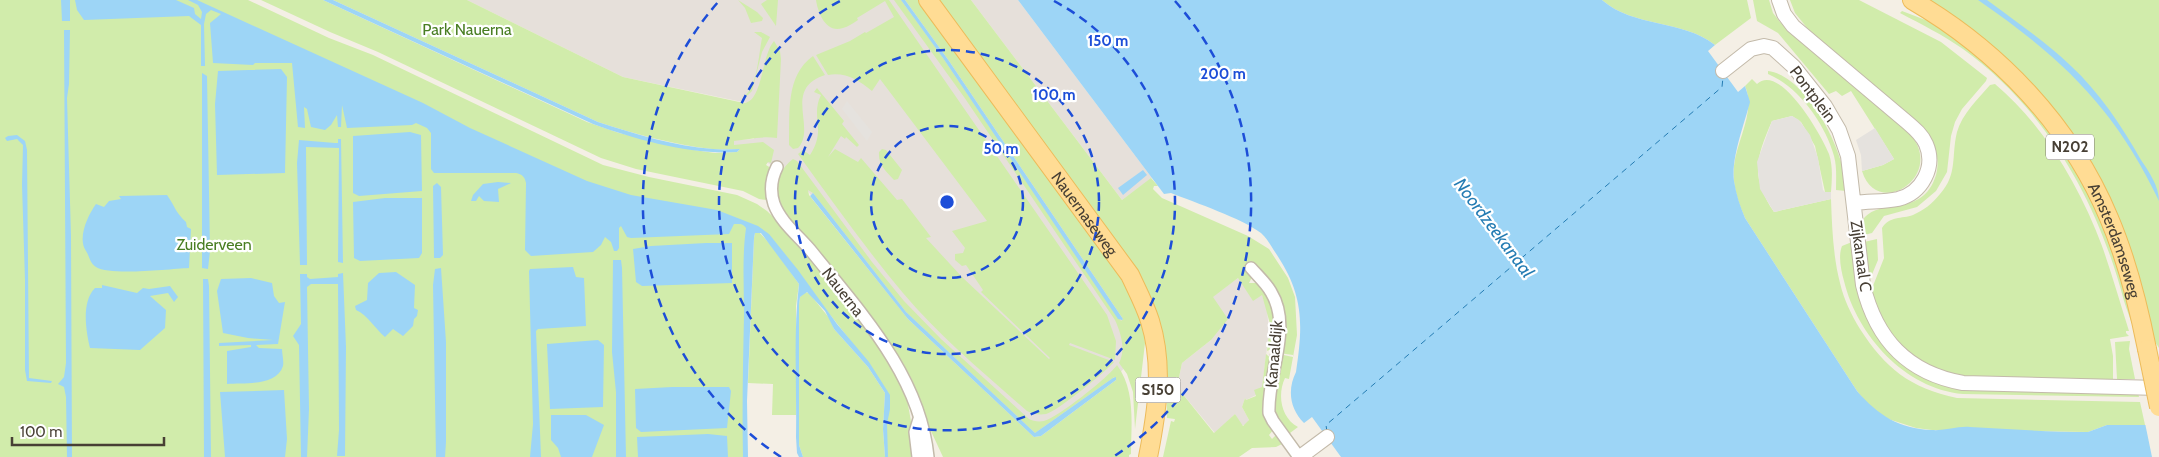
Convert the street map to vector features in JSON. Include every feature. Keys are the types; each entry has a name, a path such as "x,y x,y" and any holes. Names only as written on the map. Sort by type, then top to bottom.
{"main road":[{"name":"Nauernaseweg","path":"928,0 1130,275 1150,322 1157,361 1157,414 1148,457"},
{"name":"Amsterdamseweg","path":"1912,0 1963,33 1998,63 2039,105 2066,139 2094,187 2116,234 2128,270 2159,406"}],"street":[{"name":"Zijkanaal C","path":"1779,0 1784,14 1793,26 1908,123 1922,137 1926,144 1929,164 1926,176 1918,188 1898,199 1855,203 1856,231 1863,285 1872,314 1895,350 1922,370 1950,381 1978,384 2159,388"},
{"name":"Pontplein","path":"1723,71 1751,49 1758,47 1773,48 1785,58 1817,95 1839,130 1848,156 1855,203"},
{"name":"Nauerna","path":"777,167 772,191 774,204 780,215 812,252 892,356 906,380 924,432 928,457"},
{"name":"Kanaaldijk","path":"1251,268 1270,291 1279,316 1278,345 1270,413 1273,421 1300,457"},
{"name":"Nauerna","path":"918,457 916,432 919,419"},
{"path":"1300,457 1327,437"}],"shaded area":[{"path":"467,0 905,0 949,61 1123,319 1127,365 1116,377 1034,437 902,313 807,190 791,174 734,147 734,140 754,139 747,103 623,77"},
{"path":"971,0 1018,0 1152,178 1122,200"},
{"path":"847,101 872,132 867,141 842,109"},
{"path":"1792,116 1799,120 1810,135 1818,158 1823,190 1831,192 1831,199 1774,212 1760,189 1757,162 1772,121"},
{"path":"1875,128 1894,159 1883,165 1862,171 1861,155 1856,140"},
{"path":"1238,278 1262,295 1267,309 1269,332 1262,387 1256,395 1246,400 1245,398 1242,407 1249,420 1246,425 1240,425 1235,414 1215,433 1177,387 1182,363 1211,340 1212,297"}],"green space":[{"name":"Zuiderveen","path":"0,0 248,0 329,38 373,55 603,165 649,177 737,195 757,204 796,239 889,359 907,399 915,457 887,457 887,392 850,340 768,236 746,226 743,457 0,457"},
{"name":"Park Nauerna","path":"261,0 323,0 587,122 619,133 715,153 737,152 740,149 715,149 683,145 640,135 598,122 333,0 467,0 623,77 744,103 755,95 766,57 774,41 780,51 781,59 777,138 734,141 734,145 763,142 774,150 771,163 768,162 766,165 771,168 767,200 759,199 743,191 636,169 601,158 378,52"},
{"path":"738,0 757,12 763,18 762,21 751,23 745,8"},
{"path":"767,0 778,0 776,26 761,4"},
{"path":"816,0 889,0 1107,315 1116,341 1115,360 1070,343 1069,345 1114,362 1081,391 1052,411 1046,414 1034,414 1027,411 931,324 903,293 849,225 798,154 803,150 810,155 815,146 818,130 817,110 821,95 814,92 817,88 844,121 842,124 859,145 857,147 846,137 845,139 841,136 828,157 835,149 858,162 861,158 897,200 902,199 931,237 926,238 962,277 1050,358 981,292 983,290 966,265 962,266 955,260 955,254 963,253 965,248 952,231 987,221 880,79 872,91 862,83 846,76 828,75 816,55 850,41 894,17 885,1 857,18 858,20 850,25 837,29 832,28 824,21"},
{"path":"894,0 901,0 939,52 1121,321 1123,319 949,61 905,0 920,0 1127,282 1143,326 1145,343 1135,429 1133,392 1127,374 1119,363 1122,353 1122,342 1115,320 964,97"},
{"path":"935,0 971,0 1122,200 1151,178 1158,186 1154,186 1153,189 1162,198 1248,236 1269,249 1288,278 1295,297 1297,335 1293,357 1293,355 1279,353 1281,315 1279,305 1269,287 1252,266 1248,269 1253,275 1249,283 1261,283 1273,306 1275,314 1274,348 1267,351 1270,324 1262,295 1253,301 1238,278 1213,297 1228,319 1211,340 1182,363 1177,387 1214,433 1235,414 1243,426 1249,420 1242,407 1245,398 1246,400 1256,396 1254,390 1262,387 1266,354 1273,360 1266,406 1274,429 1269,435 1272,439 1276,435 1281,436 1282,444 1276,447 1252,448 1239,457 1163,457 1171,421 1174,422 1175,419 1167,418 1162,348 1154,315 1141,282 1117,243"},
{"path":"1602,0 1747,0 1751,18 1715,45 1688,31 1629,15 1615,9"},
{"path":"1753,0 1769,0 1773,13 1780,22 1911,135 1919,151 1920,165 1914,178 1905,187 1893,192 1881,192 1870,185 1862,171 1883,165 1894,159 1851,91 1842,96 1836,91 1829,94 1778,33 1757,21"},
{"path":"1790,0 1859,0 1941,42 1987,78 1962,109 1955,122 1951,136 1947,172 1936,191 1917,207 1884,216 1872,233 1864,235 1862,221 1869,213 1921,198 1929,189 1937,169 1935,149 1928,134 1808,29 1795,13"},
{"path":"1928,0 2159,0 2159,348 2152,337 2088,164"},
{"path":"1902,11 1936,24 1963,42 2028,101 2076,167 2119,260 2134,330 2100,228 2084,194 2044,129 2020,100 1993,73 1963,49 1940,34 1900,13"},
{"path":"754,32 761,32 770,37 762,52 752,91 742,97 751,88 758,62 762,38"},
{"path":"813,56 825,75 812,81 805,90 802,109 803,140 798,148 793,149 789,145 793,85 804,64"},
{"path":"1768,71 1783,76 1811,102 1822,119 1840,158 1845,176 1846,191 1836,190 1834,156 1817,119 1800,97 1779,80 1768,74"},
{"path":"1752,79 1757,84 1766,80 1777,83 1788,92 1799,104 1818,132 1829,154 1831,163 1831,192 1825,192 1815,146 1801,122 1792,116 1772,121 1762,146 1758,167 1761,188 1766,200 1774,212 1831,199 1834,252 1844,295 1851,312 1869,343 1889,365 1912,382 1940,394 1957,398 2140,402 2152,457 2142,425 2107,425 2088,432 1932,430 1916,428 1882,417 1870,407 1857,391 1745,218 1740,205 1736,193 1734,166 1747,116 1748,96 1745,86"},
{"path":"1995,84 2029,118 2059,158 2083,202 2102,246 2129,331 2126,331 2126,333 2129,336 2110,339 2113,356 2113,379 1987,380 1961,377 1927,366 1903,349 1883,325 1871,291 1884,258 1882,228 1888,221 1913,215 1921,211 1931,204 1946,187 1952,172 1955,141 1959,125 1966,113 1990,85"},
{"path":"882,149 886,150 902,170 898,179 894,180 881,164 879,152"},
{"path":"793,159 797,161 872,262 904,301 941,339 1029,419 1044,421 1060,413 1094,387 1117,365 1123,375 1130,397 1131,454 1129,457 943,457 924,416 913,382 903,363 839,278 790,220 781,206 777,193 779,177","holes":["808,190 813,193 906,312 1035,433 1114,377 1116,380 1041,436 1034,437 908,319 809,195"]},
{"path":"759,232 772,246 799,284 796,306 796,415 772,415 773,384 748,383 754,238 755,233"},
{"path":"1877,239 1878,260 1868,284 1864,242"},
{"path":"1852,242 1860,296 1925,377 2138,393 2139,397 1963,394 1942,390 1922,382 1903,370 1887,356 1872,339 1850,301 1840,263 1840,254 1842,246"},
{"path":"805,292 809,293 830,319 834,329 868,367 885,393 883,429 885,457 803,457 799,445 799,305 800,297"},
{"path":"2130,341 2129,349 2135,379 2117,379 2115,342"},
{"path":"1279,354 1293,357 1289,379 1285,378 1281,392 1284,412 1292,423 1298,427 1290,433 1292,437 1287,436 1275,417 1273,397"}],"water":[{"path":"61,0 70,0 70,21 62,21"},
{"path":"75,0 176,0 194,8 195,14 201,19 202,12 198,5 188,0 197,0 423,103 470,128 587,181 631,195 717,210 758,226 769,234 798,270 837,324 869,362 890,395 887,424 888,457 885,457 883,429 885,393 868,367 834,329 825,311 807,292 800,297 799,305 799,445 803,457 799,457 796,437 796,322 799,284 761,233 755,233 754,238 747,401 748,457 743,457 744,261 746,228 744,225 734,224 729,234 631,238 627,237 621,226 619,228 619,248 617,251 614,251 611,242 605,237 601,245 593,252 531,256 525,250 526,183 522,175 516,173 434,173 431,169 431,133 427,128 416,123 412,125 347,128 342,105 341,127 338,127 337,115 331,125 325,130 311,127 307,109 304,107 305,128 298,127 292,63 255,63 253,65 213,63 210,23 221,14 211,10 206,14 204,24 205,66 201,66 201,25 189,16 84,20 77,10"},
{"path":"323,0 333,0 598,122 640,135 684,145 716,149 740,149 737,152 719,152 683,149 628,136 593,124"},
{"path":"901,0 905,0 949,61 1122,320 1118,319 943,58"},
{"name":"Noordzeekanaal","path":"1018,0 1602,0 1615,9 1629,15 1688,31 1715,45 1708,51 1738,92 1745,86 1750,102 1734,162 1734,181 1745,218 1857,391 1865,400 1881,414 1899,424 1920,429 1942,430 1965,427 2088,432 2107,425 2159,425 2159,457 1341,457 1312,417 1304,423 1299,418 1293,405 1291,386 1296,372 1300,340 1299,311 1297,298 1286,270 1268,241 1252,227 1230,216 1171,193 1164,194"},
{"path":"1978,0 1987,0 2030,32 2061,57 2091,87 2118,122 2150,174 2159,195 2159,201 2124,139 2084,87 2036,43"},
{"path":"64,30 70,30 67,98 71,236 72,457 67,457 66,397 64,387 58,384 64,377 66,363"},
{"path":"281,69 287,77 285,173 217,175 215,104 218,71"},
{"path":"202,73 207,76 210,251 208,269 202,268"},
{"path":"410,132 421,135 422,191 359,196 353,193 353,136"},
{"path":"17,135 25,141 27,150 29,378 52,381 51,383 27,381 25,370 23,145 17,139 7,141 5,138"},
{"path":"338,139 341,139 343,263 338,262 339,148 306,147 307,265 300,265 297,163 299,140 338,143"},
{"path":"1143,170 1147,175 1123,195 1118,188"},
{"path":"437,183 441,187 443,255 440,258 434,258 433,186"},
{"path":"511,183 498,189 499,202 484,201 479,196 476,201 471,201 473,195 483,184"},
{"path":"813,193 906,312 1035,433 1113,378 1116,377 1116,380 1041,436 1034,437 908,319 810,196"},
{"path":"167,195 177,212 186,222 187,227 191,229 189,268 126,272 103,270 94,265 84,246 83,233 87,220 96,204 104,207 109,201 121,199 119,196"},
{"path":"385,198 422,198 422,253 419,258 360,261 354,258 353,202"},
{"path":"732,243 732,283 642,286 636,282 633,249 651,246"},
{"path":"613,260 621,260 622,268 626,457 616,457 616,392 612,352"},
{"path":"573,267 576,277 584,278 586,326 538,329 536,331 541,457 530,457 533,424 529,271 530,269"},
{"path":"441,268 446,342 446,442 445,457 436,457 433,285 435,269"},
{"path":"396,272 415,285 414,308 418,310 417,316 414,319 413,326 403,336 393,329 385,337 364,315 356,310 355,306 367,300 368,283 379,273"},
{"path":"343,273 346,347 345,456 337,456 339,430 338,284 311,284 307,287 309,409 307,457 301,457 299,345 293,336 301,324 300,274 307,274 307,277 310,279 338,277 338,274"},
{"path":"251,278 272,283 274,296 279,303 285,302 278,344 256,345 259,348 282,349 283,366 280,372 267,380 227,384 227,351 251,347 251,345 219,346 219,343 273,340 223,333 217,291 221,279"},
{"path":"203,279 208,279 209,286 211,457 204,457"},
{"path":"102,285 137,293 143,288 170,286 178,297 174,302 168,293 150,296 166,310 165,328 140,350 90,348 86,325 86,309 95,288 102,288"},
{"path":"598,340 604,345 603,407 550,409 547,344"},
{"path":"729,387 731,391 727,428 641,432 636,428 635,389"},
{"path":"284,390 287,439 285,457 225,457 220,392"},
{"path":"551,415 586,415 604,425 592,457 561,457 558,448 551,440"},
{"path":"708,434 727,436 728,457 638,457 637,437"}],"pier":[{"path":"2145,423 2159,423 2159,457 2152,457"}],"ferry route":[{"path":"1327,432 1326,425 1722,87 1723,77"}]}
